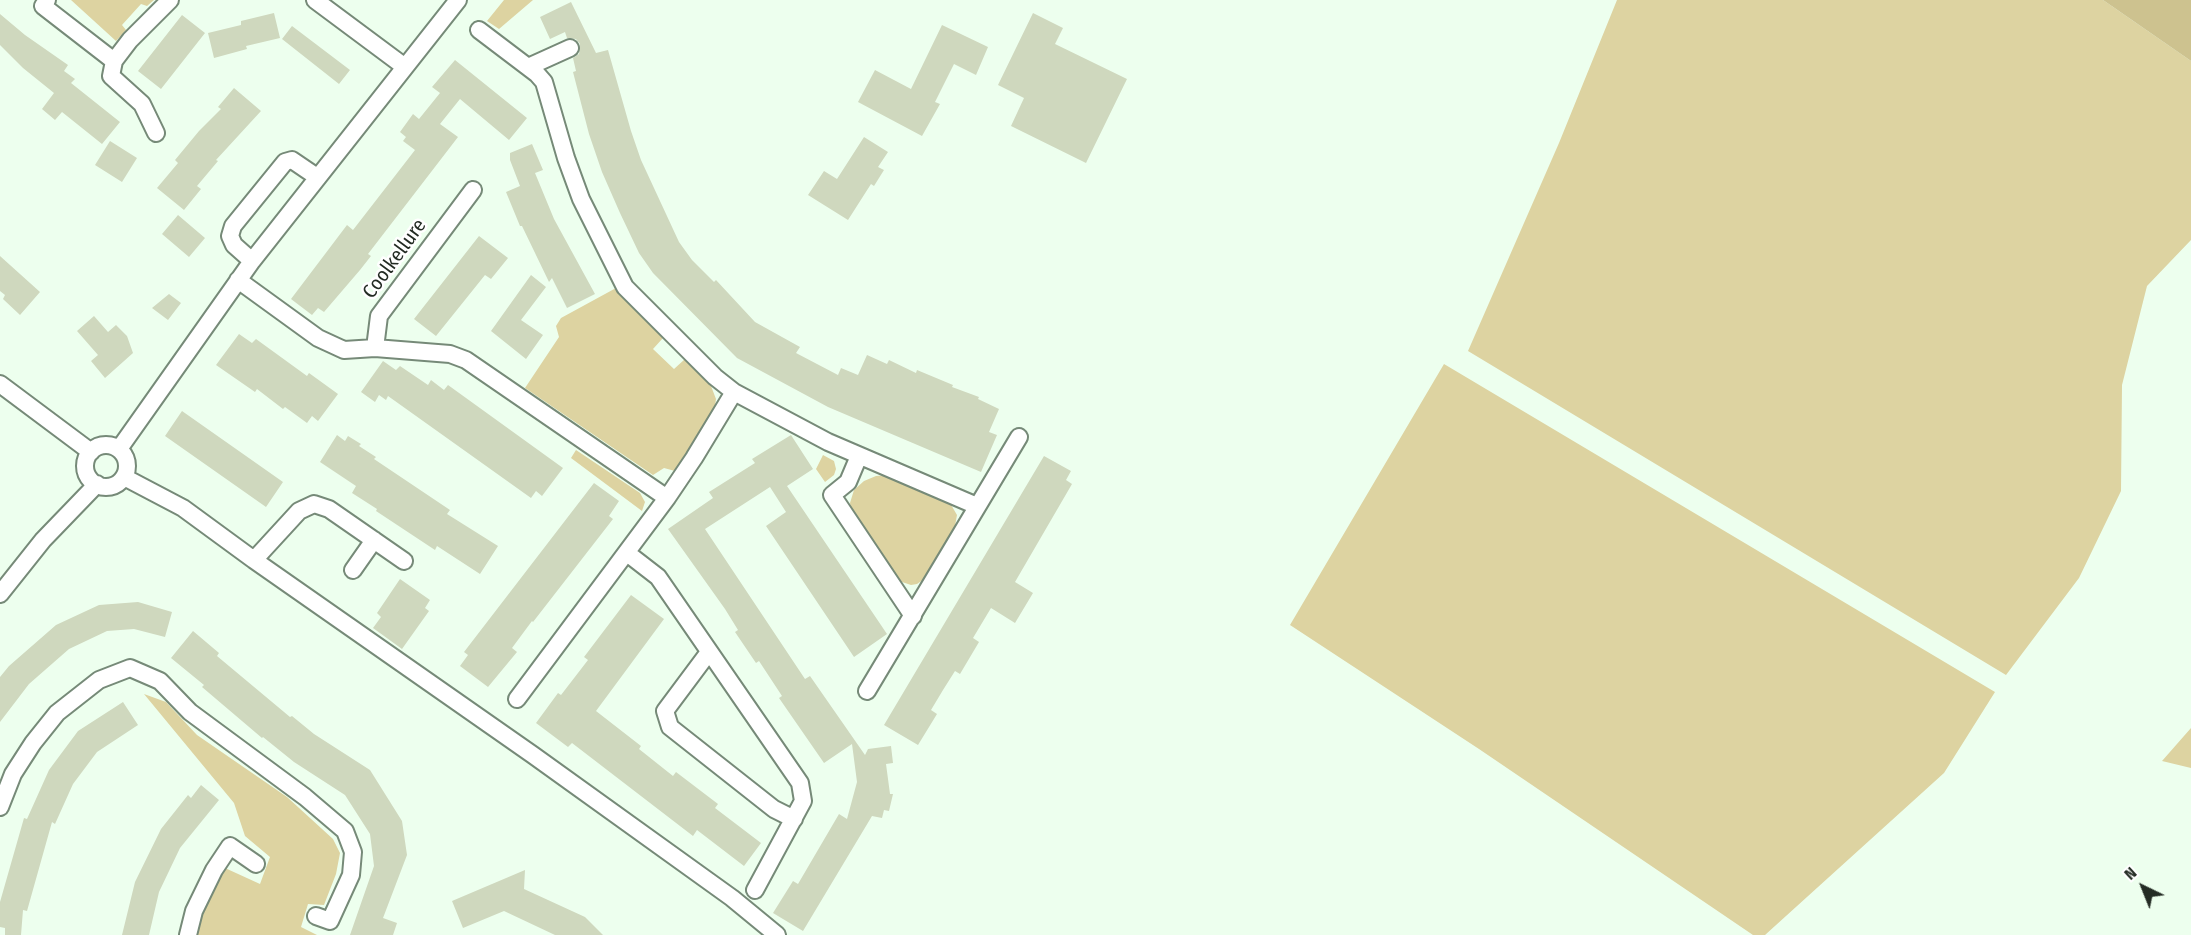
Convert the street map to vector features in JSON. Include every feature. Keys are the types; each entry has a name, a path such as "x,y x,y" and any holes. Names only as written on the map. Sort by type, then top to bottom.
{"street":[{"path":"47,0 43,6 114,62"},
{"path":"156,133 142,104 111,76 114,62 130,40 170,0"},
{"path":"315,0 405,67"},
{"path":"119,449 252,261 458,0"},
{"path":"479,30 544,82 566,158 581,199 621,280 638,301 715,377 734,392 859,456 977,506"},
{"path":"528,67 570,48"},
{"path":"252,261 234,245 231,236 232,226 285,162 292,160 317,177"},
{"name":"Coolkellure","path":"375,348 379,316 473,190"},
{"path":"238,280 318,338 344,350 375,348 450,354 466,360 667,498"},
{"path":"0,384 91,452"},
{"path":"517,699 667,498 734,392"},
{"path":"867,692 1019,437"},
{"path":"107,445 119,449 127,465 123,477 114,485 97,484 88,476 86,470 91,452 107,445"},
{"path":"859,456 848,482 832,495 913,616"},
{"path":"123,477 183,508 552,768 732,898 777,935"},
{"path":"0,594 43,540 97,484"},
{"path":"254,560 299,511 314,504 329,509 404,561"},
{"path":"353,570 374,540"},
{"path":"627,553 658,578 800,783 803,801 755,890"},
{"path":"710,652 665,711 670,727 774,809 794,819"},
{"path":"0,807 13,774 33,743 57,713 99,680 130,668 160,681 190,712 305,797 345,831 353,852 350,877 330,921 316,916"},
{"path":"188,935 199,900 214,870 230,846 256,864"}],"shaded area":[{"path":"71,0 154,0 147,6 141,4 122,25 126,30 116,41"},
{"path":"504,0 533,0 499,29 487,21"},
{"path":"1617,0 2103,0 2191,61 2191,240 2147,286 2122,385 2121,491 2079,578 2006,675 1468,351 1559,143"},
{"path":"2103,0 2191,0 2191,61"},
{"path":"616,288 663,338 653,349 674,369 685,359 711,386 716,399 715,406 675,471 664,468 653,475 525,388 559,337 556,326 561,318"},
{"path":"1444,364 1995,692 1944,773 1765,935 1753,935 1479,749 1290,625"},
{"path":"576,450 640,493 645,502 642,511 571,458"},
{"path":"823,455 834,461 836,469 834,475 825,482 816,469"},
{"path":"887,475 950,503 957,515 955,526 923,580 917,584 911,585 899,581 851,509 850,503 854,490 864,481 876,476"},
{"path":"144,694 166,702 197,735 287,797 333,839 340,853 336,874 324,905 308,904 301,927 317,935 197,935 201,917 225,868 260,884 270,857 245,836 234,803"},
{"path":"2191,728 2191,768 2162,761"}],"building":[{"path":"571,2 596,53 608,50 641,160 679,242 692,260 714,282 716,280 755,322 800,347 796,353 838,375 841,368 858,375 867,355 887,364 889,360 916,373 917,370 979,397 978,399 999,409 989,432 997,435 981,472 828,407 737,358 653,273 639,253 620,213 589,134 573,72 576,71 573,58 579,54 580,44 576,39 567,38 565,32 550,39 540,17"},
{"path":"274,13 280,38 246,46 247,49 214,58 208,33 241,25 241,21"},
{"path":"1033,13 1063,28 1055,44 1127,79 1086,163 1011,126 1024,98 998,85"},
{"path":"0,14 68,65 64,71 75,79 71,83 120,122 102,144 62,112 55,120 42,109 54,93 23,68 0,45"},
{"path":"182,15 205,33 161,89 138,71"},
{"path":"942,25 988,47 976,75 954,64 935,102 940,104 922,136 858,102 875,70 911,89"},
{"path":"292,26 350,70 339,84 282,39"},
{"path":"455,60 527,118 509,140 460,99 440,124 458,137 368,254 371,256 360,270 324,312 318,308 312,315 291,299 347,225 353,230 415,150 403,141 406,137 400,132 413,114 419,119 440,93 432,87"},
{"path":"234,88 261,111 216,160 218,161 197,186 201,189 184,210 157,188 178,163 175,160 221,109 218,107"},
{"path":"864,137 888,152 878,167 884,170 874,186 871,184 848,220 808,195 824,171 837,179"},
{"path":"110,141 137,158 122,182 95,165"},
{"path":"532,144 543,170 535,173 554,219 595,294 567,308 552,278 549,282 520,226 506,192 520,186 510,160 510,153"},
{"path":"178,215 205,238 189,257 162,234"},
{"path":"479,236 508,258 491,279 485,275 436,336 414,319"},
{"path":"0,256 40,292 20,315 3,299 5,295 0,291"},
{"path":"531,275 546,287 521,320 543,335 526,359 491,331"},
{"path":"169,294 181,303 168,320 152,308"},
{"path":"94,316 108,332 116,325 127,336 133,353 105,378 91,361 98,355 77,331"},
{"path":"239,334 252,343 256,339 307,376 309,373 338,394 318,421 312,416 307,423 285,407 283,409 257,389 255,392 216,365"},
{"path":"383,361 396,370 400,366 428,385 431,380 444,390 448,385 563,468 542,496 536,491 531,498 388,396 386,400 379,395 375,402 361,392"},
{"path":"182,411 283,482 266,507 165,436"},
{"path":"337,435 345,441 348,436 361,444 359,446 376,457 374,459 450,510 447,514 498,546 480,574 437,546 435,550 376,511 377,509 352,493 356,486 320,462"},
{"path":"791,435 813,469 787,486 887,634 854,657 766,526 786,512 770,487 705,529 805,679 810,676 865,755 868,749 891,746 893,763 886,764 890,794 893,794 889,811 884,810 882,818 872,816 803,931 773,913 793,881 798,884 839,814 847,819 857,782 852,744 824,763 779,698 782,696 759,661 756,663 735,632 738,630 725,609 668,529 713,498 709,492 755,463 752,459"},
{"path":"1044,456 1071,471 1066,480 1072,484 1015,582 1033,593 1015,623 991,608 973,638 979,642 960,674 955,671 931,710 937,714 918,745 884,725"},
{"path":"594,483 619,501 609,516 613,519 532,621 512,648 517,652 488,687 460,666 468,655 464,652"},
{"path":"400,579 430,600 425,608 429,611 402,649 373,628 381,617 377,613"},
{"path":"631,595 664,619 596,711 641,746 639,749 673,776 676,772 718,804 715,808 761,843 744,866 697,830 693,836 572,743 568,747 536,723 558,693 561,695 588,660 584,657"},
{"path":"138,602 172,612 165,637 134,629 107,631 69,649 29,684 0,722 0,677 9,666 56,625 99,605"},
{"path":"193,631 219,653 217,656 290,717 292,716 314,734 370,770 402,821 407,855 383,918 397,923 393,935 350,935 374,866 370,834 345,795 262,738 171,658"},
{"path":"123,702 138,725 97,752 73,784 55,824 52,822 27,911 23,910 21,935 5,935 5,928 0,927 0,902 24,818 27,819 49,770 78,731"},
{"path":"201,785 219,800 180,848 159,892 149,935 122,935 135,882 161,829 188,795 191,798"},
{"path":"525,870 524,889 585,917 603,935 555,935 504,911 463,928 452,901"}]}
